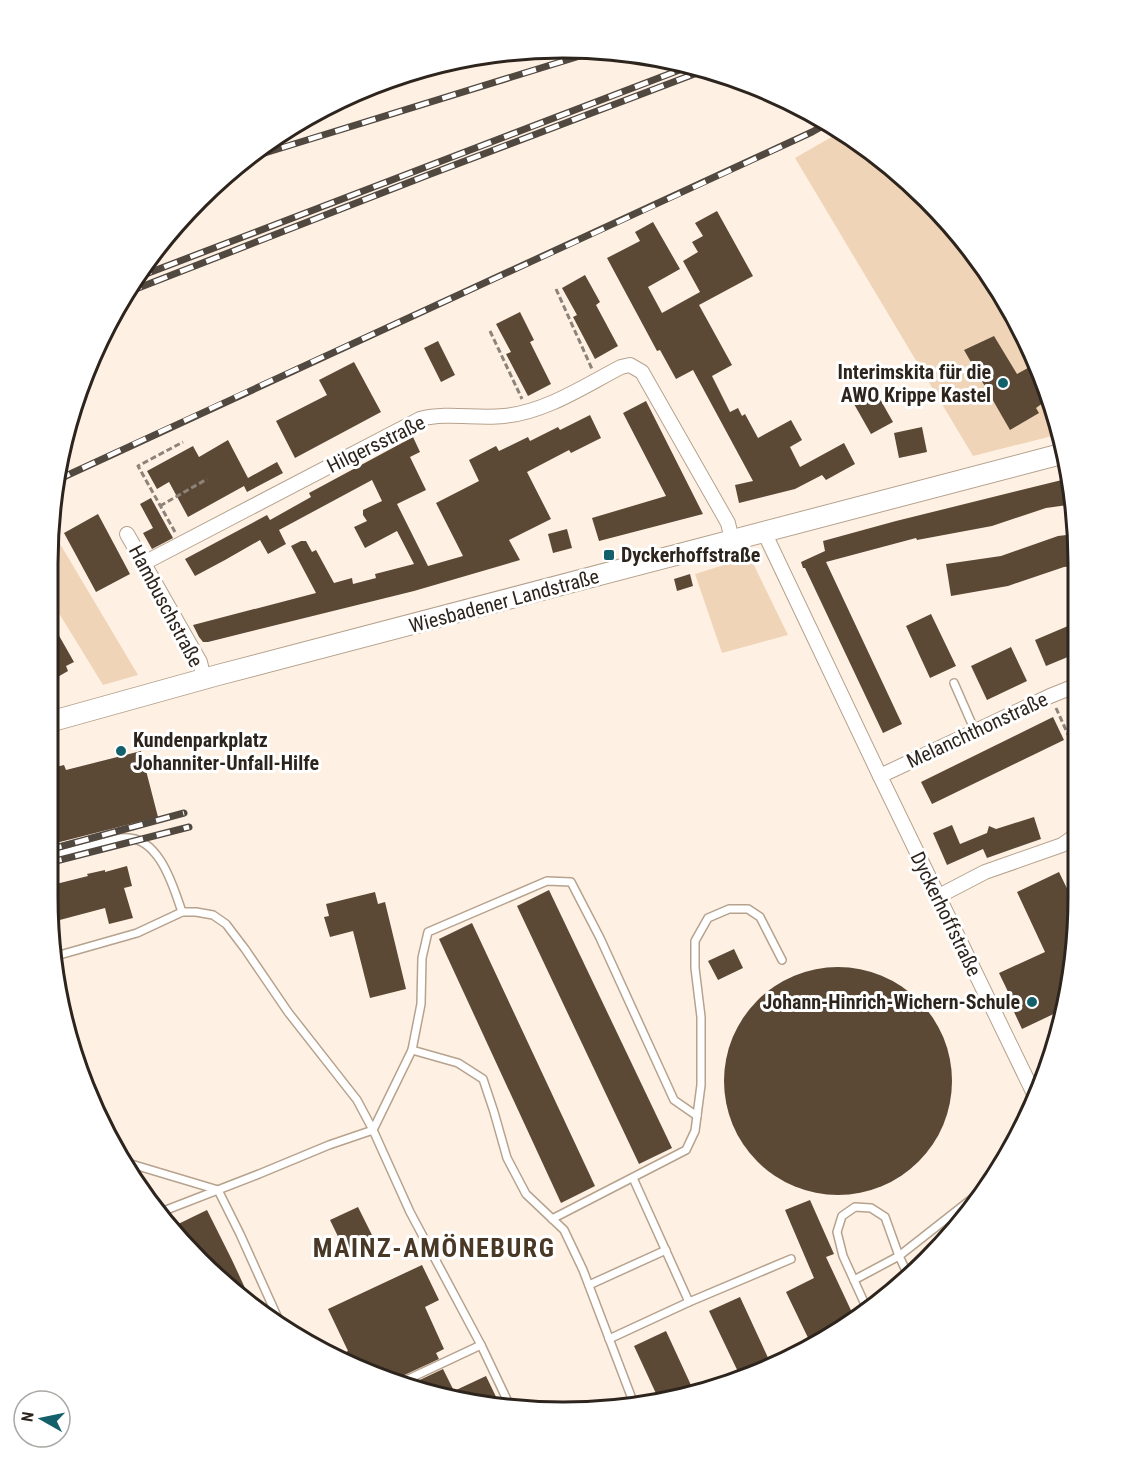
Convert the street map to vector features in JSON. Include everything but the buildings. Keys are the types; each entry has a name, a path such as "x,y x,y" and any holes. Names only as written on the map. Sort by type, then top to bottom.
{"main road":[{"name":"Wiesbadener Landstraße","path":"58,719 1057,455"}],"street":[{"name":"Hilgersstraße","path":"144,563 420,419 432,416 502,416 527,412 563,397 621,367 630,365 642,372 728,523 732,540"},
{"name":"Dyckerhoffstraße","path":"764,531 879,776 1031,1088"},
{"name":"Hambuschstraße","path":"127,534 200,662 204,679"},
{"name":"Melanchthonstraße","path":"879,776 1069,688"},
{"path":"938,897 985,872 1062,845 1069,840"}],"lane":[{"path":"954,683 975,731"},
{"path":"58,854 121,838 136,838 145,843 164,866 182,912"},
{"path":"167,1210 329,1145 373,1130 412,1050 421,1004 422,958 428,932 546,880 571,882 600,938 674,1100 697,1116"},
{"path":"552,1219 686,1150 695,1131 701,1085 701,1017 694,968 695,941 708,918 729,909 748,909 760,917 782,960"},
{"path":"62,954 137,933 182,912 213,915 226,924 288,1012 357,1100 410,1212 481,1345 507,1399"},
{"path":"412,1050 458,1063 483,1078 507,1158 526,1194 564,1230 589,1285 632,1398"},
{"path":"136,1165 218,1190 275,1311"},
{"path":"633,1178 689,1302"},
{"path":"864,1303 843,1256 837,1232 842,1216 855,1207 871,1208 885,1217 905,1269"},
{"path":"854,1280 899,1256 962,1207"},
{"path":"589,1285 666,1250"},
{"path":"609,1339 791,1259"},
{"path":"410,1378 481,1345"}],"path":[{"path":"556,289 597,380"},
{"path":"490,331 527,412"},
{"path":"181,544 138,466 183,442"},
{"path":"160,506 207,479"},
{"path":"1050,696 1069,737"}],"shaded area":[{"path":"832,137 871,163 921,206 964,256 1001,311 1030,370 1052,436 973,456 795,158"},
{"path":"59,543 138,675 103,685 58,612"},
{"path":"750,557 788,635 722,653 695,574"}],"railway":[{"path":"274,150 572,58"},
{"path":"152,272 676,71"},
{"path":"142,287 691,75"},
{"path":"66,476 819,128"},
{"path":"58,847 184,813"},
{"path":"58,860 189,827"}],"place":[{"name":"Interimskita für die AWO Krippe Kastel","path":"1003,383"},
{"name":"Dyckerhoffstraße","path":"609,555"},
{"name":"Kundenparkplatz Johanniter-Unfall-Hilfe","path":"121,751"},
{"name":"Johann-Hinrich-Wichern-Schule","path":"1032,1002"}],"district":[{"name":"MAINZ-AMÖNEBURG","path":"434,1248"}]}
